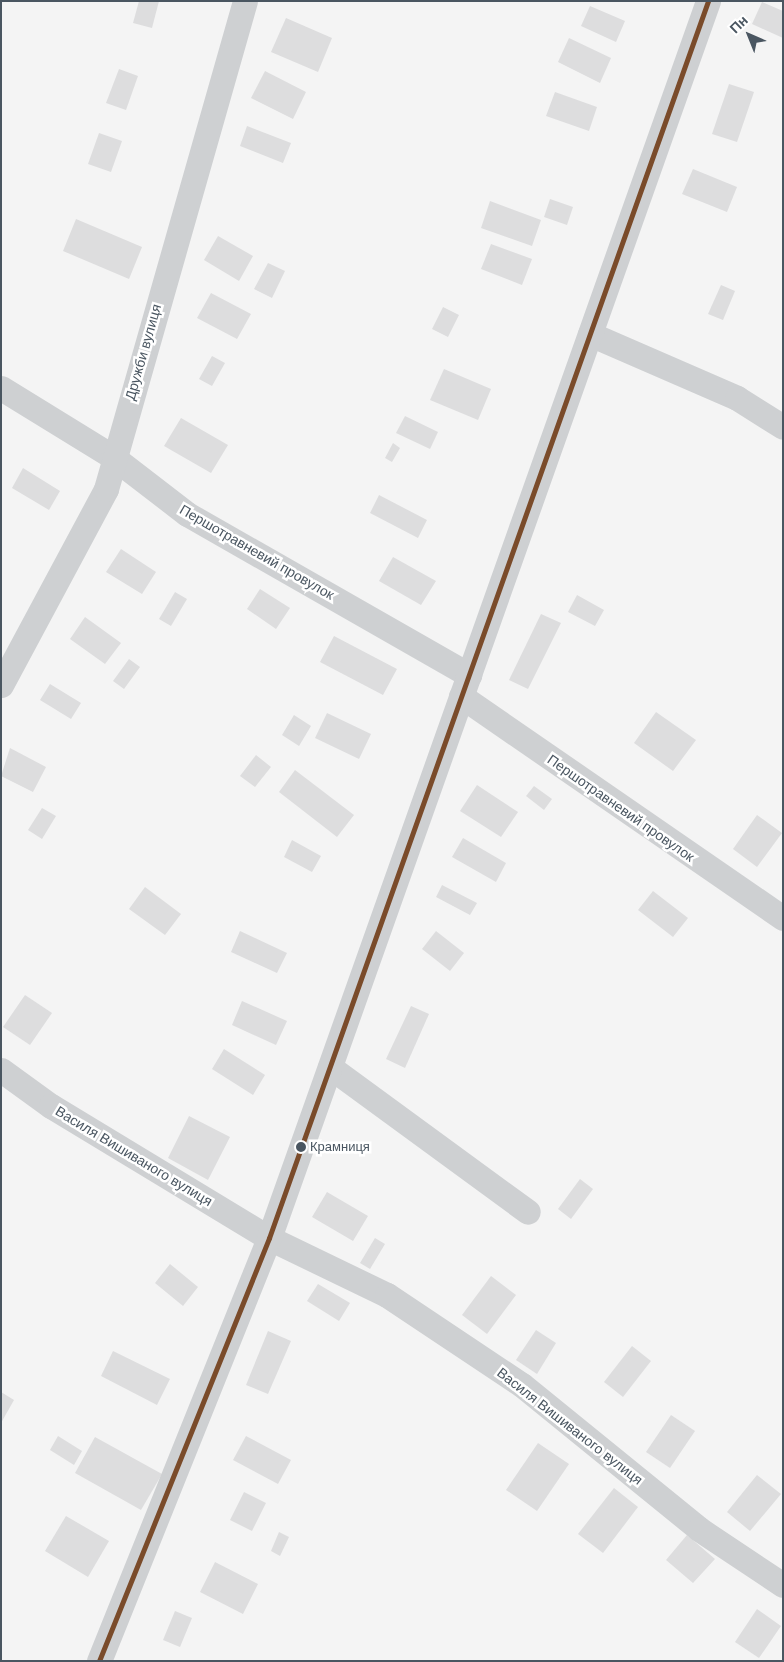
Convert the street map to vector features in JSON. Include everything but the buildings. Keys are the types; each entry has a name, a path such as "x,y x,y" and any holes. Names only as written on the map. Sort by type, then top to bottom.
{"street":[{"name":"Дружби вулиця","path":"1,685 106,489 113,457 245,1"},
{"path":"99,1661 269,1238 708,1"},
{"path":"590,334 737,398 783,427"},
{"name":"Першотравневий провулок","path":"1,388 113,457 187,514 465,686 783,918"},
{"path":"330,1067 528,1212"},
{"name":"Василя Вишиваного вулиця","path":"1,1070 51,1106 269,1238 386,1295 514,1379 700,1529 783,1585"}],"transit line":[{"path":"99,1661 269,1238 708,1"}],"place":[{"name":"Крамниця","path":"301,1147"}]}
